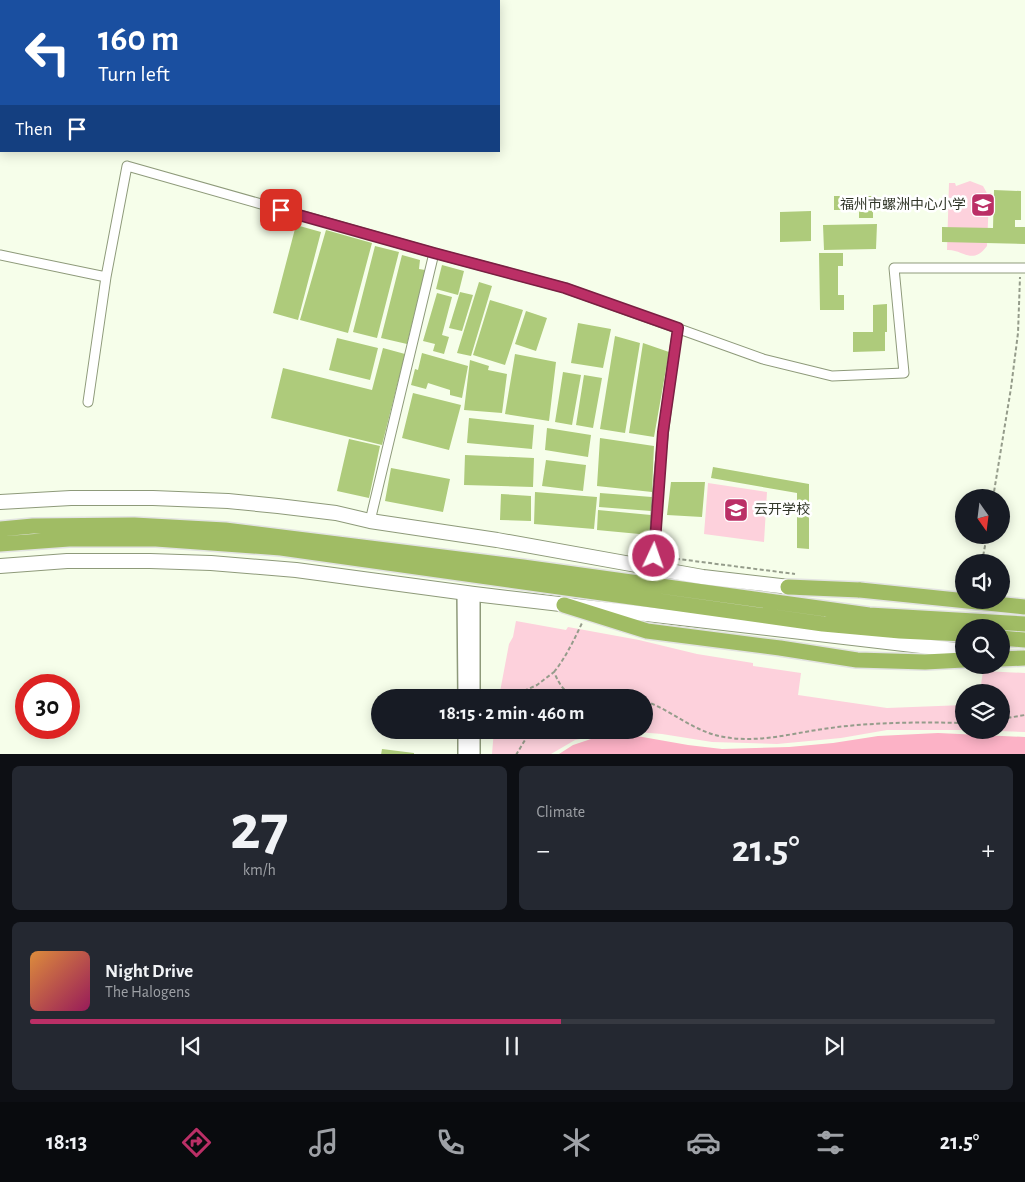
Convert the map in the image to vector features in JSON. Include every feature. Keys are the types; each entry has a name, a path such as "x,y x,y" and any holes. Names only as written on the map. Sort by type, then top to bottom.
{"highway":[{"path":"0,544 70,532 134,524 225,530 522,567 869,615 1025,624"},
{"path":"0,529 70,532 282,548 823,624 955,634"},
{"path":"788,587 860,590 1025,608"},
{"path":"564,605 647,631 857,660 925,662 955,660"},
{"path":"1010,639 1025,640"},
{"path":"1010,658 1025,659"}],"main road":[{"path":"0,502 87,498 179,498 302,509 497,540 703,577 868,598 1025,608"},
{"path":"0,566 92,560 211,563 321,572 468,594 955,650"}],"street":[{"path":"88,402 106,278 127,166 565,288 763,359 832,376 904,373 894,268 1022,268"},
{"path":"370,521 434,253"},
{"path":"0,255 106,278"},
{"path":"654,556 662,438 678,328"},
{"path":"468,594 471,689"},
{"path":"464,739 464,754"},
{"path":"474,739 474,754"}],"path":[{"path":"995,489 1018,333 1022,268"},
{"path":"654,556 798,575"},
{"path":"528,689 537,685 554,672 561,663 582,622"},
{"path":"554,672 560,686 564,689"},
{"path":"653,704 701,731 724,737 747,739 781,737 822,729 879,723 955,723"},
{"path":"1010,718 1025,716"},
{"path":"516,754 525,739"}],"shaded area":[{"path":"970,181 983,186 989,197 987,246 982,252 972,256 947,250 949,183 955,183 956,186"},
{"path":"708,483 767,492 764,542 704,534"},
{"path":"516,621 566,630 568,627 639,640 697,654 753,663 753,666 801,673 798,695 887,708 955,705 955,730 887,730 841,738 777,744 712,742 653,733 653,689 501,689 509,644 513,637"},
{"path":"1025,673 1025,732 1010,731 1010,684 981,684 983,674"},
{"path":"938,733 955,734 955,739 1010,739 1010,736 1025,737 1025,754 559,754 573,745 591,739 653,739 722,749 789,747 878,736"},
{"path":"493,739 580,739 575,740 551,754 492,754"}],"building":[{"path":"994,190 1021,191 1021,220 1015,220 1015,227 1025,227 1025,244 942,242 942,227 993,228"},
{"path":"834,196 873,196 873,218 859,218 859,210 834,210"},
{"path":"811,211 811,241 780,242 780,212"},
{"path":"877,224 876,249 824,250 823,225"},
{"path":"296,225 321,232 298,320 273,313"},
{"path":"326,230 372,243 348,333 300,320"},
{"path":"375,246 399,252 377,338 353,332"},
{"path":"819,253 843,253 843,266 838,266 838,295 844,295 844,310 820,310"},
{"path":"402,255 420,260 419,269 425,270 407,344 381,338"},
{"path":"442,265 464,271 458,295 436,289"},
{"path":"479,282 492,286 471,356 457,353"},
{"path":"460,292 473,295 462,331 449,328"},
{"path":"437,293 452,297 442,335 449,337 444,354 433,351 435,344 423,341"},
{"path":"490,300 523,310 505,365 473,355"},
{"path":"887,304 885,351 853,352 853,332 873,332 873,305"},
{"path":"526,311 547,318 536,351 515,344"},
{"path":"578,323 611,329 603,368 571,363"},
{"path":"615,336 640,343 625,433 600,429"},
{"path":"337,338 378,348 370,380 329,370"},
{"path":"643,343 669,352 654,437 629,433"},
{"path":"383,348 405,354 382,445 271,418 283,368 372,390"},
{"path":"422,353 468,366 462,398 450,395 450,390 428,383 426,389 411,385 415,369 418,370"},
{"path":"515,354 556,362 549,421 505,414"},
{"path":"470,360 489,366 488,370 507,374 502,413 464,410"},
{"path":"563,372 581,375 572,425 555,422"},
{"path":"584,375 602,378 593,428 576,425"},
{"path":"413,393 461,405 449,450 402,438"},
{"path":"469,418 534,425 532,449 467,443"},
{"path":"547,428 591,435 588,457 545,450"},
{"path":"600,438 654,446 652,492 597,486"},
{"path":"349,439 380,446 369,498 337,491"},
{"path":"465,455 534,458 533,487 464,485"},
{"path":"546,460 586,465 583,491 542,486"},
{"path":"713,467 809,484 809,549 797,548 797,493 711,478"},
{"path":"391,468 450,479 443,512 385,501"},
{"path":"671,482 705,482 702,517 667,515"},
{"path":"535,492 597,497 594,529 534,524"},
{"path":"600,493 652,497 651,511 599,507"},
{"path":"501,494 531,496 531,521 500,520"},
{"path":"598,510 651,515 650,535 597,530"},
{"path":"382,749 414,753 414,754 381,754"}],"place":[{"name":"福州市螺洲中心小学","path":"983,205"},
{"name":"云开学校","path":"736,510"}],"route":[{"path":"281,210 565,288 678,328 663,432 654,556"}]}
